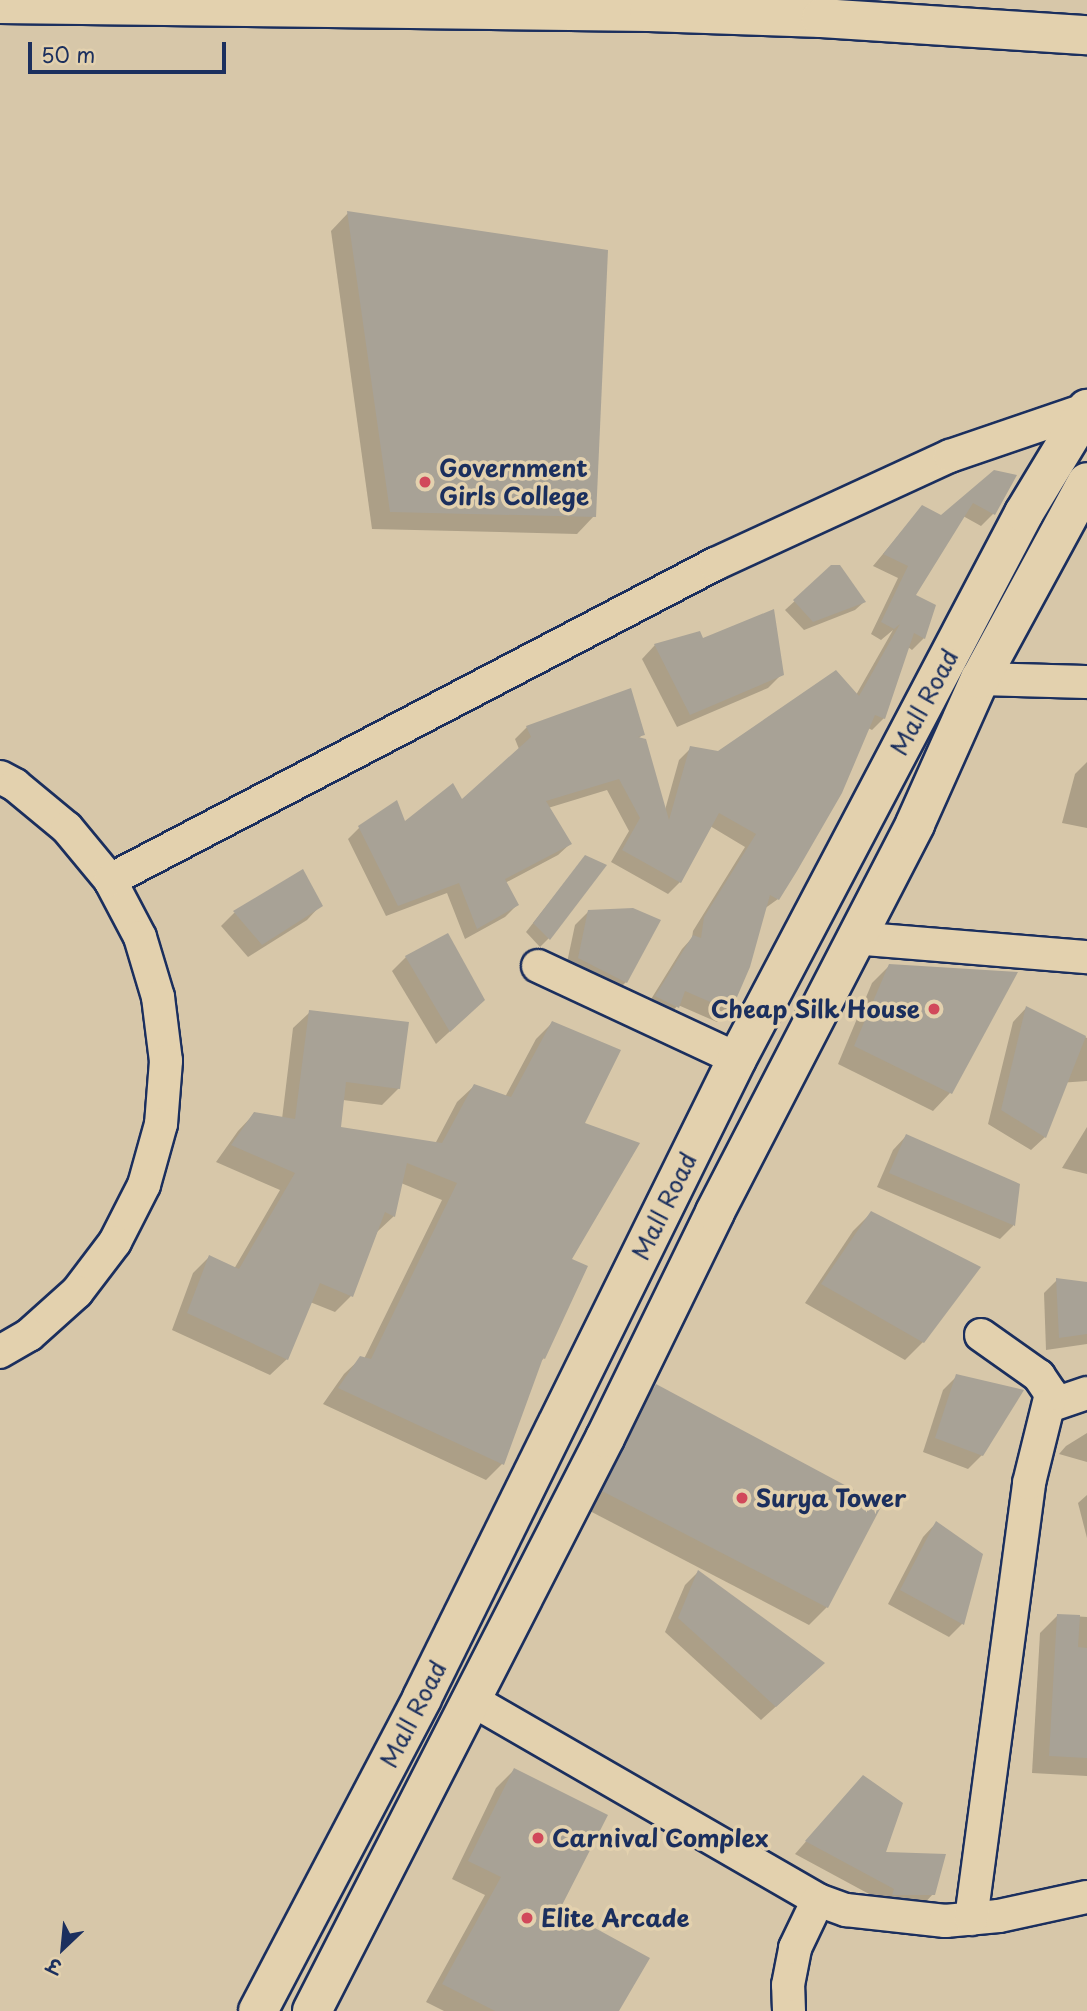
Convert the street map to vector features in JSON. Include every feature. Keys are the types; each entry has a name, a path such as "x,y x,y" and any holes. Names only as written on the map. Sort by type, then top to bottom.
{"main road":[{"path":"0,4 649,12 821,18 941,7 1087,13"},
{"path":"941,7 1019,31 1087,36"},
{"name":"Mall Road","path":"258,2011 422,1698 737,1059 1024,513 1087,409"},
{"name":"Mall Road","path":"312,2011 472,1700 854,938 915,824 980,679 1087,482"}],"street":[{"path":"110,880 715,564 950,456 1087,409"},
{"path":"980,679 1087,682"},
{"path":"0,777 15,785 67,828 110,880 140,937 159,998 166,1061 161,1124 144,1185 115,1242 77,1292 29,1335 0,1352"},
{"path":"854,938 1087,957"},
{"path":"538,966 737,1059"},
{"path":"971,1919 1029,1482 1051,1394 1044,1381 981,1335"},
{"path":"1049,1406 1087,1392"},
{"path":"472,1700 818,1900 846,1910 897,1917 971,1919 1087,1897"},
{"path":"789,2011 788,1985 795,1948 818,1900"}],"building":[{"path":"347,211 608,250 596,517 390,512"},
{"path":"994,470 1017,475 995,515 973,503 916,595 936,605 925,639 914,633 885,719 875,715 842,793 797,871 779,900 770,895 750,967 731,1011 685,991 679,1008 655,996 693,935 701,938 704,917 756,834 719,813 681,883 622,850 640,818 619,779 546,801 572,844 505,879 519,905 477,929 459,883 398,906 358,826 397,800 405,821 453,783 462,799 531,737 526,726 631,688 645,735 638,737 646,739 669,820 690,746 718,751 836,670 859,696 900,624 894,629 881,622 908,566 883,554 922,505 941,515"},
{"path":"831,565 840,565 866,602 813,622 793,600"},
{"path":"774,609 784,675 690,715 654,644 700,631 703,638"},
{"path":"585,855 607,865 550,940 533,923"},
{"path":"303,869 323,906 262,945 233,911"},
{"path":"633,908 661,920 627,983 578,958 588,910"},
{"path":"448,933 485,1000 450,1032 405,956"},
{"name":"Cheap Silk House","path":"889,964 1018,972 952,1094 854,1046"},
{"path":"1026,1006 1086,1036 1046,1138 1001,1110"},
{"path":"309,1010 409,1022 400,1089 346,1082 341,1127 442,1143 474,1084 511,1097 552,1021 621,1050 585,1123 640,1143 572,1259 588,1266 545,1359 543,1358 504,1465 338,1388 360,1356 371,1359 457,1183 407,1163 395,1217 385,1212 353,1297 320,1283 288,1360 187,1313 209,1255 239,1269 295,1173 231,1145 254,1112 295,1119"},
{"path":"906,1134 1020,1184 1015,1226 889,1173"},
{"path":"871,1211 981,1267 924,1343 821,1284"},
{"path":"1056,1278 1087,1282 1087,1334 1059,1338"},
{"path":"956,1374 1024,1390 983,1456 935,1438"},
{"name":"Surya Tower","path":"656,1384 882,1505 828,1608 602,1491"},
{"path":"936,1521 983,1554 964,1625 900,1590"},
{"path":"698,1570 825,1663 776,1707 678,1618"},
{"path":"1057,1614 1080,1615 1078,1647 1087,1648 1087,1758 1049,1756"},
{"name":"Elite Arcade","path":"514,1768 608,1815 560,1909 650,1958 619,2011 495,2011 442,1984 501,1877 468,1861"},
{"path":"863,1775 903,1803 886,1852 946,1854 935,1895 892,1895 894,1889 805,1841"}],"place":[{"name":"Government Girls College","path":"425,482"},
{"name":"Cheap Silk House","path":"934,1009"},
{"name":"Surya Tower","path":"742,1498"},
{"name":"Carnival Complex","path":"538,1838"},
{"name":"Elite Arcade","path":"527,1918"}]}
